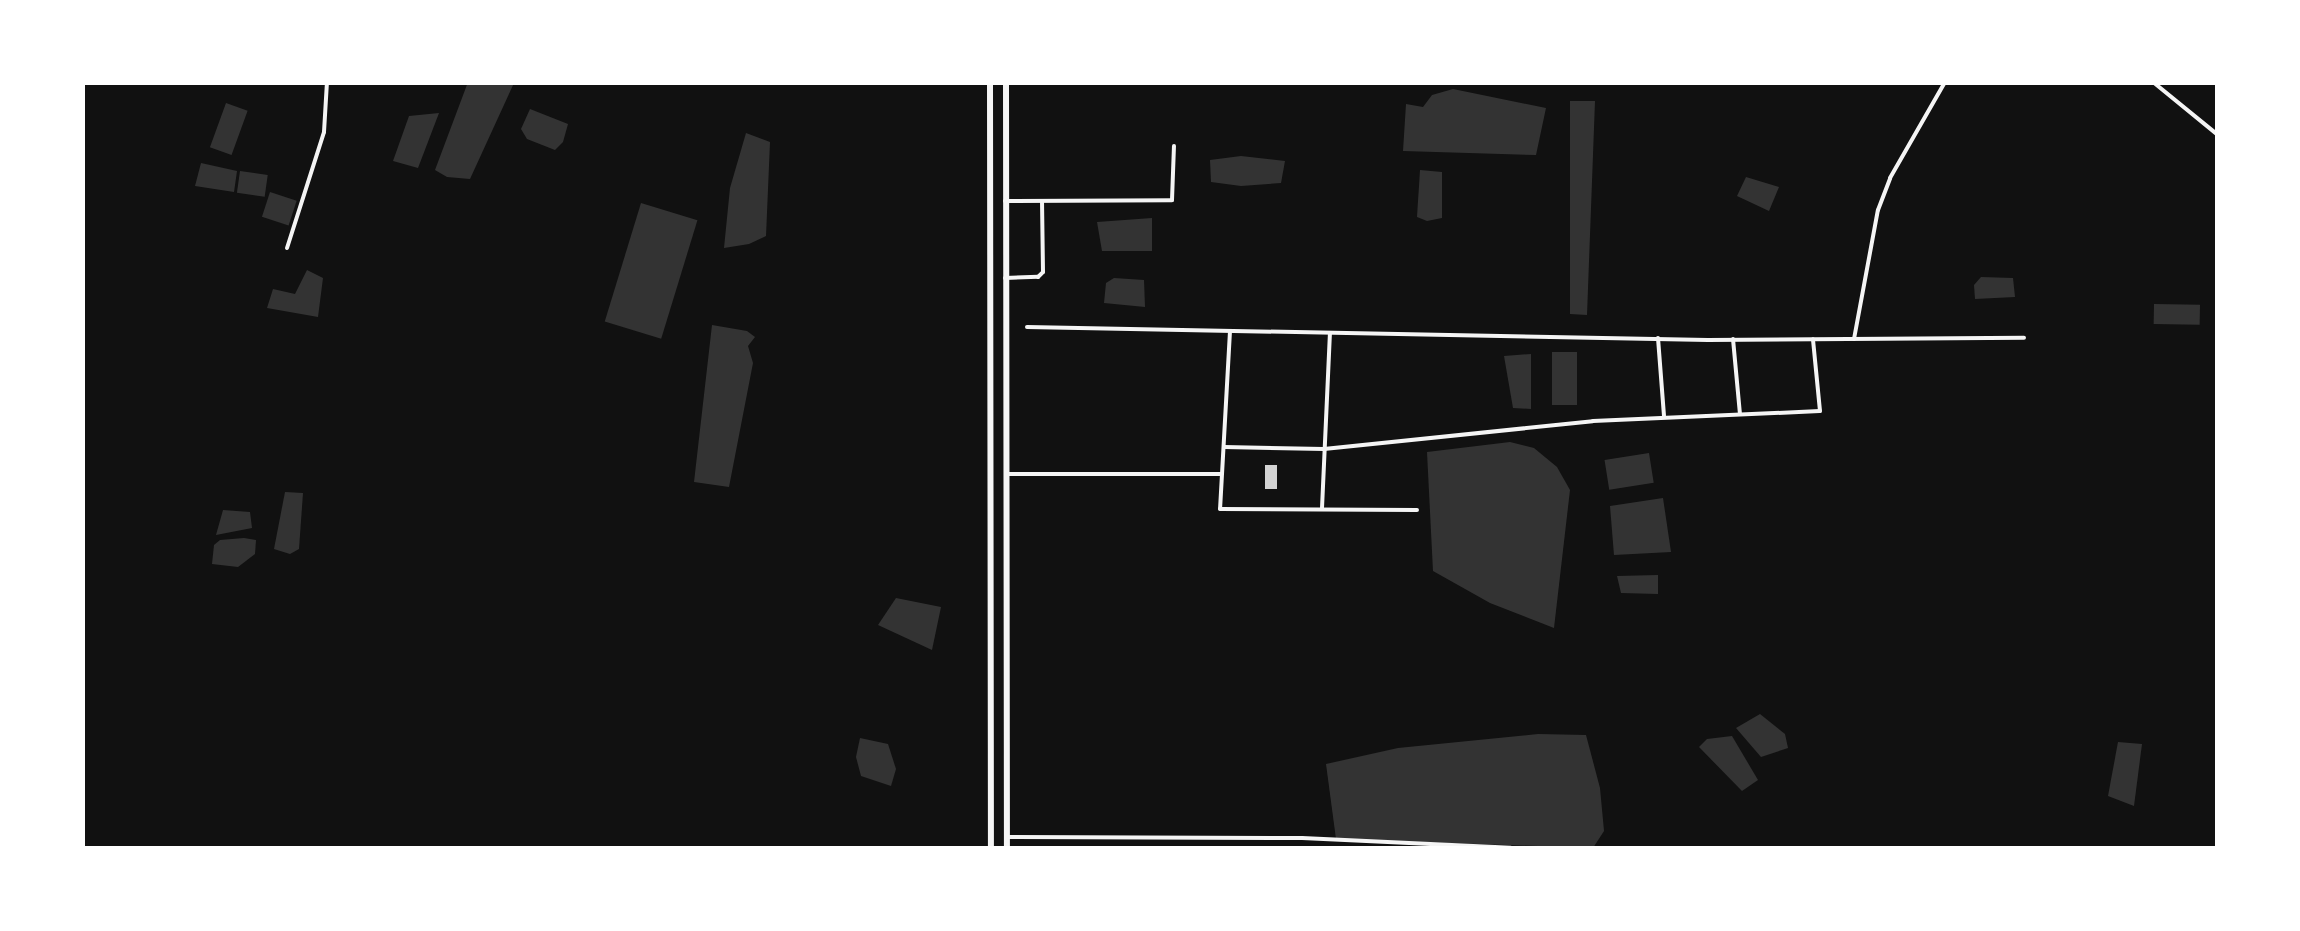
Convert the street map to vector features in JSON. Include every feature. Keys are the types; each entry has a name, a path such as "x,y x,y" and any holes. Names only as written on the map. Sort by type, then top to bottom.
{"highway":[{"path":"990,82 992,848"},
{"path":"1006,82 1007,848"},
{"path":"990,427 1006,426"}],"street":[{"path":"287,248 324,132 328,82"},
{"path":"1854,339 1878,210 1890,178 1946,82"},
{"path":"2153,82 2218,135"},
{"path":"1005,201 1172,200 1174,146"},
{"path":"1005,278 1038,277 1043,272 1042,202"},
{"path":"1028,327 1734,339 2024,338"},
{"path":"1230,332 1220,508 1417,510"},
{"path":"1322,510 1330,334"},
{"path":"1658,338 1664,416"},
{"path":"1734,339 1740,414"},
{"path":"1224,447 1324,449 1486,429 1664,416 1820,411 1813,339"},
{"path":"1006,474 1222,474"},
{"path":"1007,837 1302,838 1512,848"}],"shaded area":[{"path":"468,82 514,83 470,179 447,177 435,170"},
{"path":"1453,89 1546,108 1536,155 1403,151 1406,104 1423,107 1432,95"},
{"path":"1570,101 1595,101 1587,315 1570,314"},
{"path":"226,103 248,111 232,155 210,147"},
{"path":"530,109 568,124 563,142 555,150 527,139 521,129"},
{"path":"439,113 418,168 393,161 409,116"},
{"path":"746,133 770,142 766,236 749,244 724,248 730,188"},
{"path":"1241,156 1285,161 1281,183 1241,186 1211,182 1210,160"},
{"path":"201,163 237,171 234,192 195,186"},
{"path":"1420,170 1442,172 1442,218 1427,221 1417,217"},
{"path":"240,171 268,175 265,197 237,193"},
{"path":"1746,177 1779,187 1769,211 1737,196"},
{"path":"270,192 297,201 289,225 262,217"},
{"path":"641,203 697,220 661,339 605,322"},
{"path":"1152,218 1152,251 1102,251 1097,222"},
{"path":"307,270 323,278 318,317 267,308 273,289 295,294"},
{"path":"1981,277 2013,278 2015,297 1975,299 1974,285"},
{"path":"1114,278 1144,280 1145,307 1104,303 1106,283"},
{"path":"2154,304 2200,305 2200,325 2154,324"},
{"path":"712,325 747,331 755,337 748,346 753,363 729,487 694,482"},
{"path":"1552,352 1577,352 1577,405 1552,405"},
{"path":"1531,354 1531,409 1513,408 1504,356"},
{"path":"1510,442 1534,448 1557,467 1570,490 1554,628 1490,603 1433,571 1427,452"},
{"path":"1649,453 1654,483 1609,490 1605,460"},
{"path":"285,492 303,493 299,549 290,554 274,549"},
{"path":"1663,498 1671,552 1614,555 1610,506"},
{"path":"223,510 250,512 252,528 216,535"},
{"path":"220,540 256,540 255,554 238,567 212,564 214,545"},
{"path":"1658,575 1658,594 1621,593 1617,576"},
{"path":"896,598 941,607 932,650 878,625"},
{"path":"1760,714 1785,734 1788,748 1761,757 1736,728"},
{"path":"1538,734 1586,735 1600,788 1604,831 1593,848 1336,839 1326,764 1398,748"},
{"path":"1732,736 1758,780 1742,791 1699,747 1707,739"},
{"path":"860,738 888,744 896,769 891,786 861,776 856,757"},
{"path":"2118,742 2142,744 2134,806 2108,796"}],"building":[{"path":"1265,465 1277,465 1277,489 1265,489"}]}
